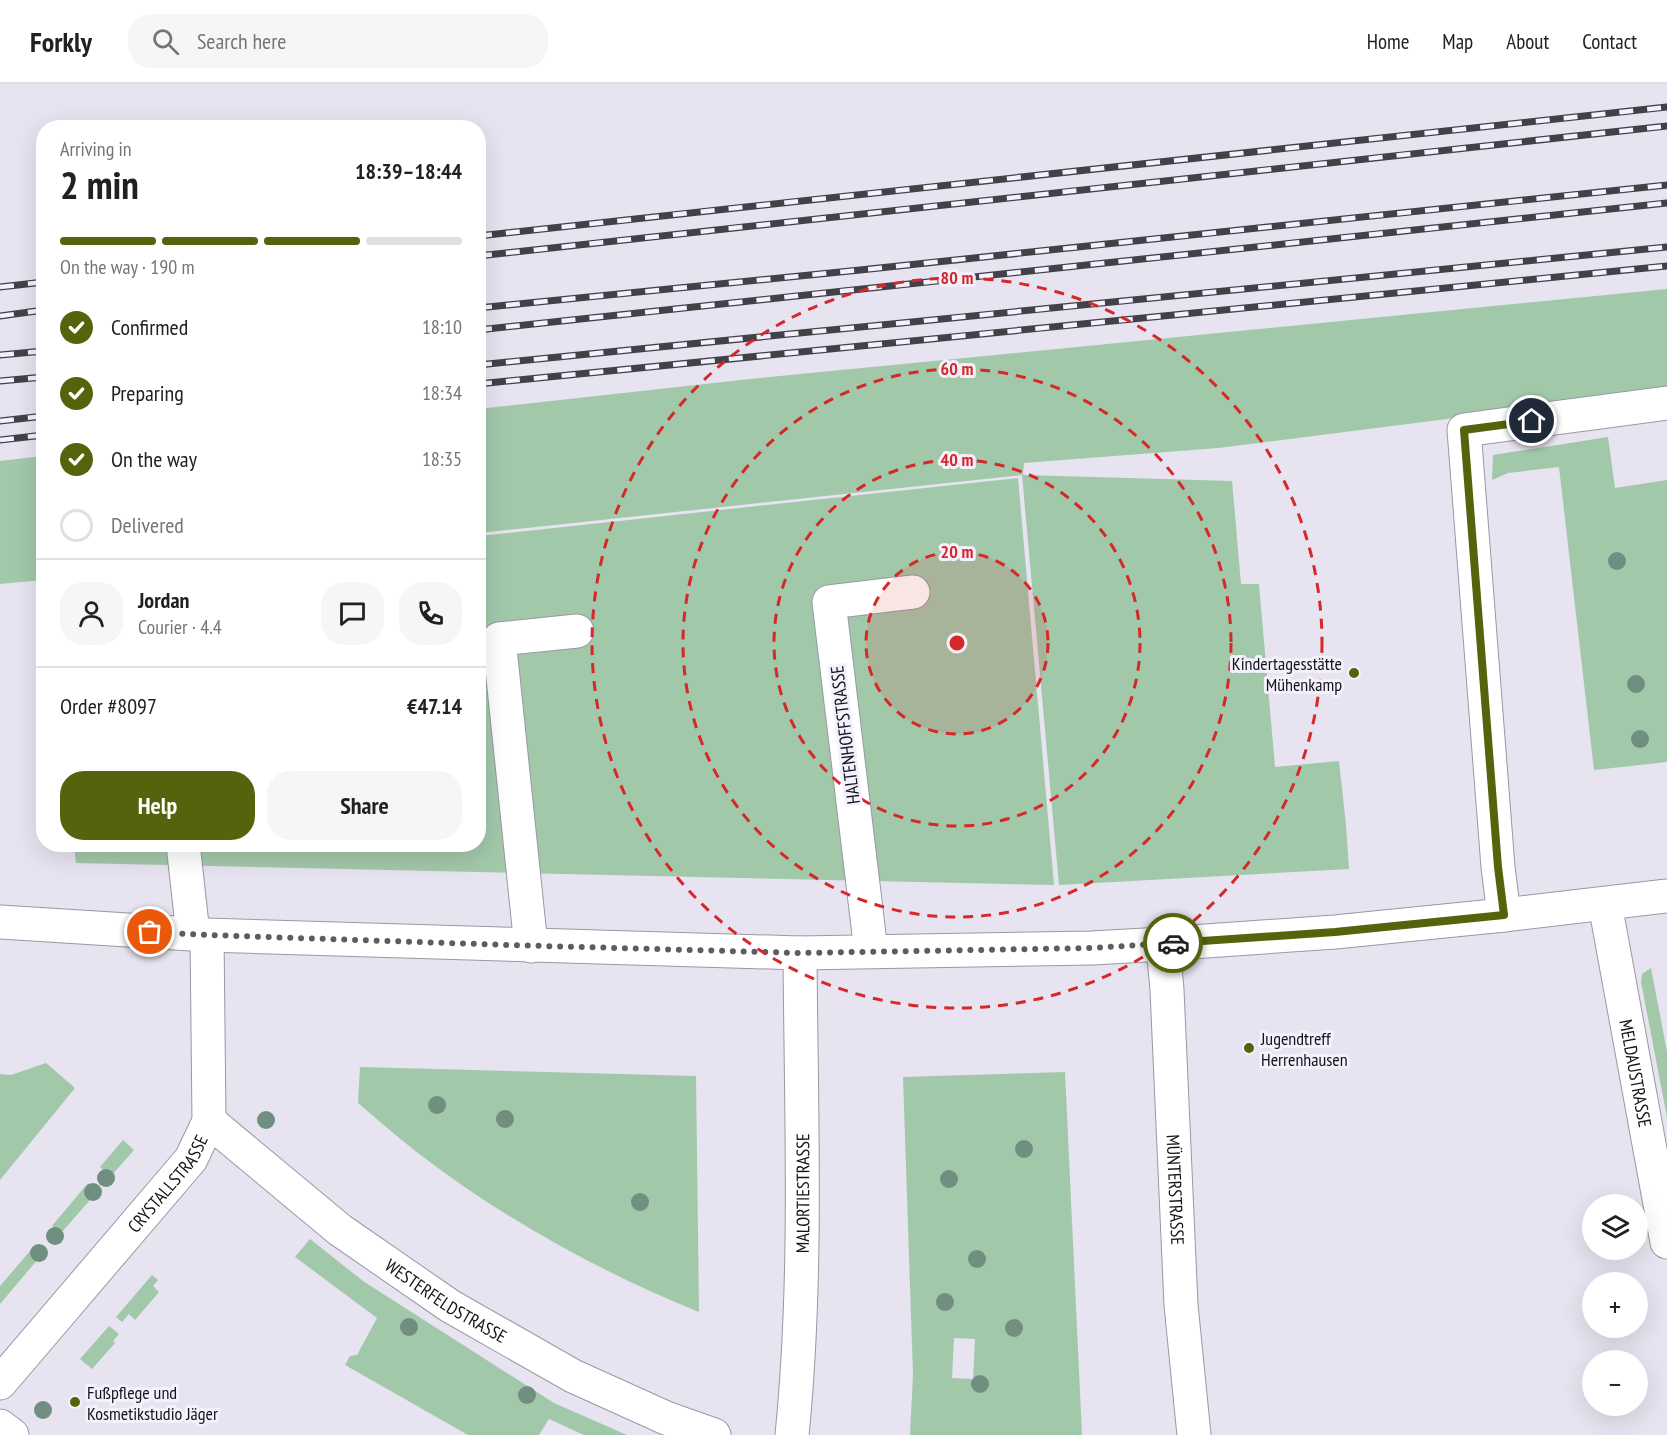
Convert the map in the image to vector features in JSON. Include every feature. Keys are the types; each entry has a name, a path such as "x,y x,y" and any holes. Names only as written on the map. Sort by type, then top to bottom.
{"street":[{"path":"1504,915 1498,867 1464,430 1667,403"},
{"name":"HALTENHOFFSTRASSE","path":"872,951 829,602 913,592"},
{"path":"531,946 499,639 577,631"},
{"path":"185,852 200,934"},
{"path":"0,922 200,934 800,953 1092,948 1163,944 1335,932 1667,896"},
{"name":"MELDAUSTRASSE","path":"1605,904 1667,1242"},
{"name":"CRYSTALLSTRASSE","path":"0,1383 191,1159 209,1121 200,934"},
{"name":"MÜNTERSTRASSE","path":"1163,944 1181,1305 1194,1435"},
{"name":"MALORTIESTRASSE","path":"792,1435 802,1277 800,953"},
{"name":"WESTERFELDSTRASSE","path":"209,1121 340,1230 450,1306 573,1376 666,1418 714,1435"},
{"path":"0,1426 12,1435"}],"green space":[{"path":"1667,289 1667,391 1218,448 1024,463 1023,475 1232,481 1241,584 1259,584 1275,767 1339,761 1349,869 1059,885 1022,475 486,532 486,408 750,379"},
{"path":"1608,437 1615,488 1667,480 1667,762 1594,770 1559,467 1508,473 1492,480 1493,455"},
{"path":"36,457 36,581 0,584 0,461"},
{"path":"1018,478 1054,885 76,863 75,852 486,852 486,535"},
{"path":"1651,968 1667,1052 1667,1117 1641,982 1642,974"},
{"path":"46,1063 75,1088 0,1180 0,1074 11,1075"},
{"path":"360,1067 696,1076 699,1312 624,1279 551,1241 447,1175 358,1103"},
{"path":"1065,1072 1082,1435 910,1435 913,1375 903,1077","holes":["954,1338 975,1339 973,1379 952,1378"]},
{"path":"123,1140 134,1150 105,1183 101,1179 106,1173 100,1167"},
{"path":"88,1183 97,1192 54,1241 50,1238 56,1230 52,1226"},
{"path":"310,1239 363,1281 554,1403 627,1435 584,1435 549,1419 539,1435 468,1435 345,1365 350,1356 357,1355 377,1318 295,1257"},
{"path":"36,1244 44,1252 0,1304 0,1286"},
{"path":"152,1275 158,1280 153,1286 159,1292 135,1320 129,1314 122,1322 116,1317"},
{"path":"109,1326 119,1334 113,1341 115,1343 92,1369 80,1359"}],"railway":[{"path":"486,235 1667,107"},
{"path":"486,255 1667,126"},
{"path":"486,307 1667,185"},
{"path":"486,329 1667,203"},
{"path":"486,364 1667,247"},
{"path":"486,383 1667,266"},
{"path":"0,287 36,283"},
{"path":"0,316 36,311"},
{"path":"0,355 36,352"},
{"path":"0,381 36,378"},
{"path":"0,421 36,417"},
{"path":"0,440 36,436"}],"way so far":[{"path":"150,932 800,953 1092,948 1173,943"}],"place":[{"name":"Kindertagesstätte Mühenkamp","path":"1354,673"},
{"name":"Jugendtreff Herrenhausen","path":"1249,1048"},
{"name":"Fußpflege und Kosmetikstudio Jäger","path":"75,1402"}],"route":[{"path":"1173,943 1335,932 1504,915 1498,867 1464,430 1532,421"}]}
